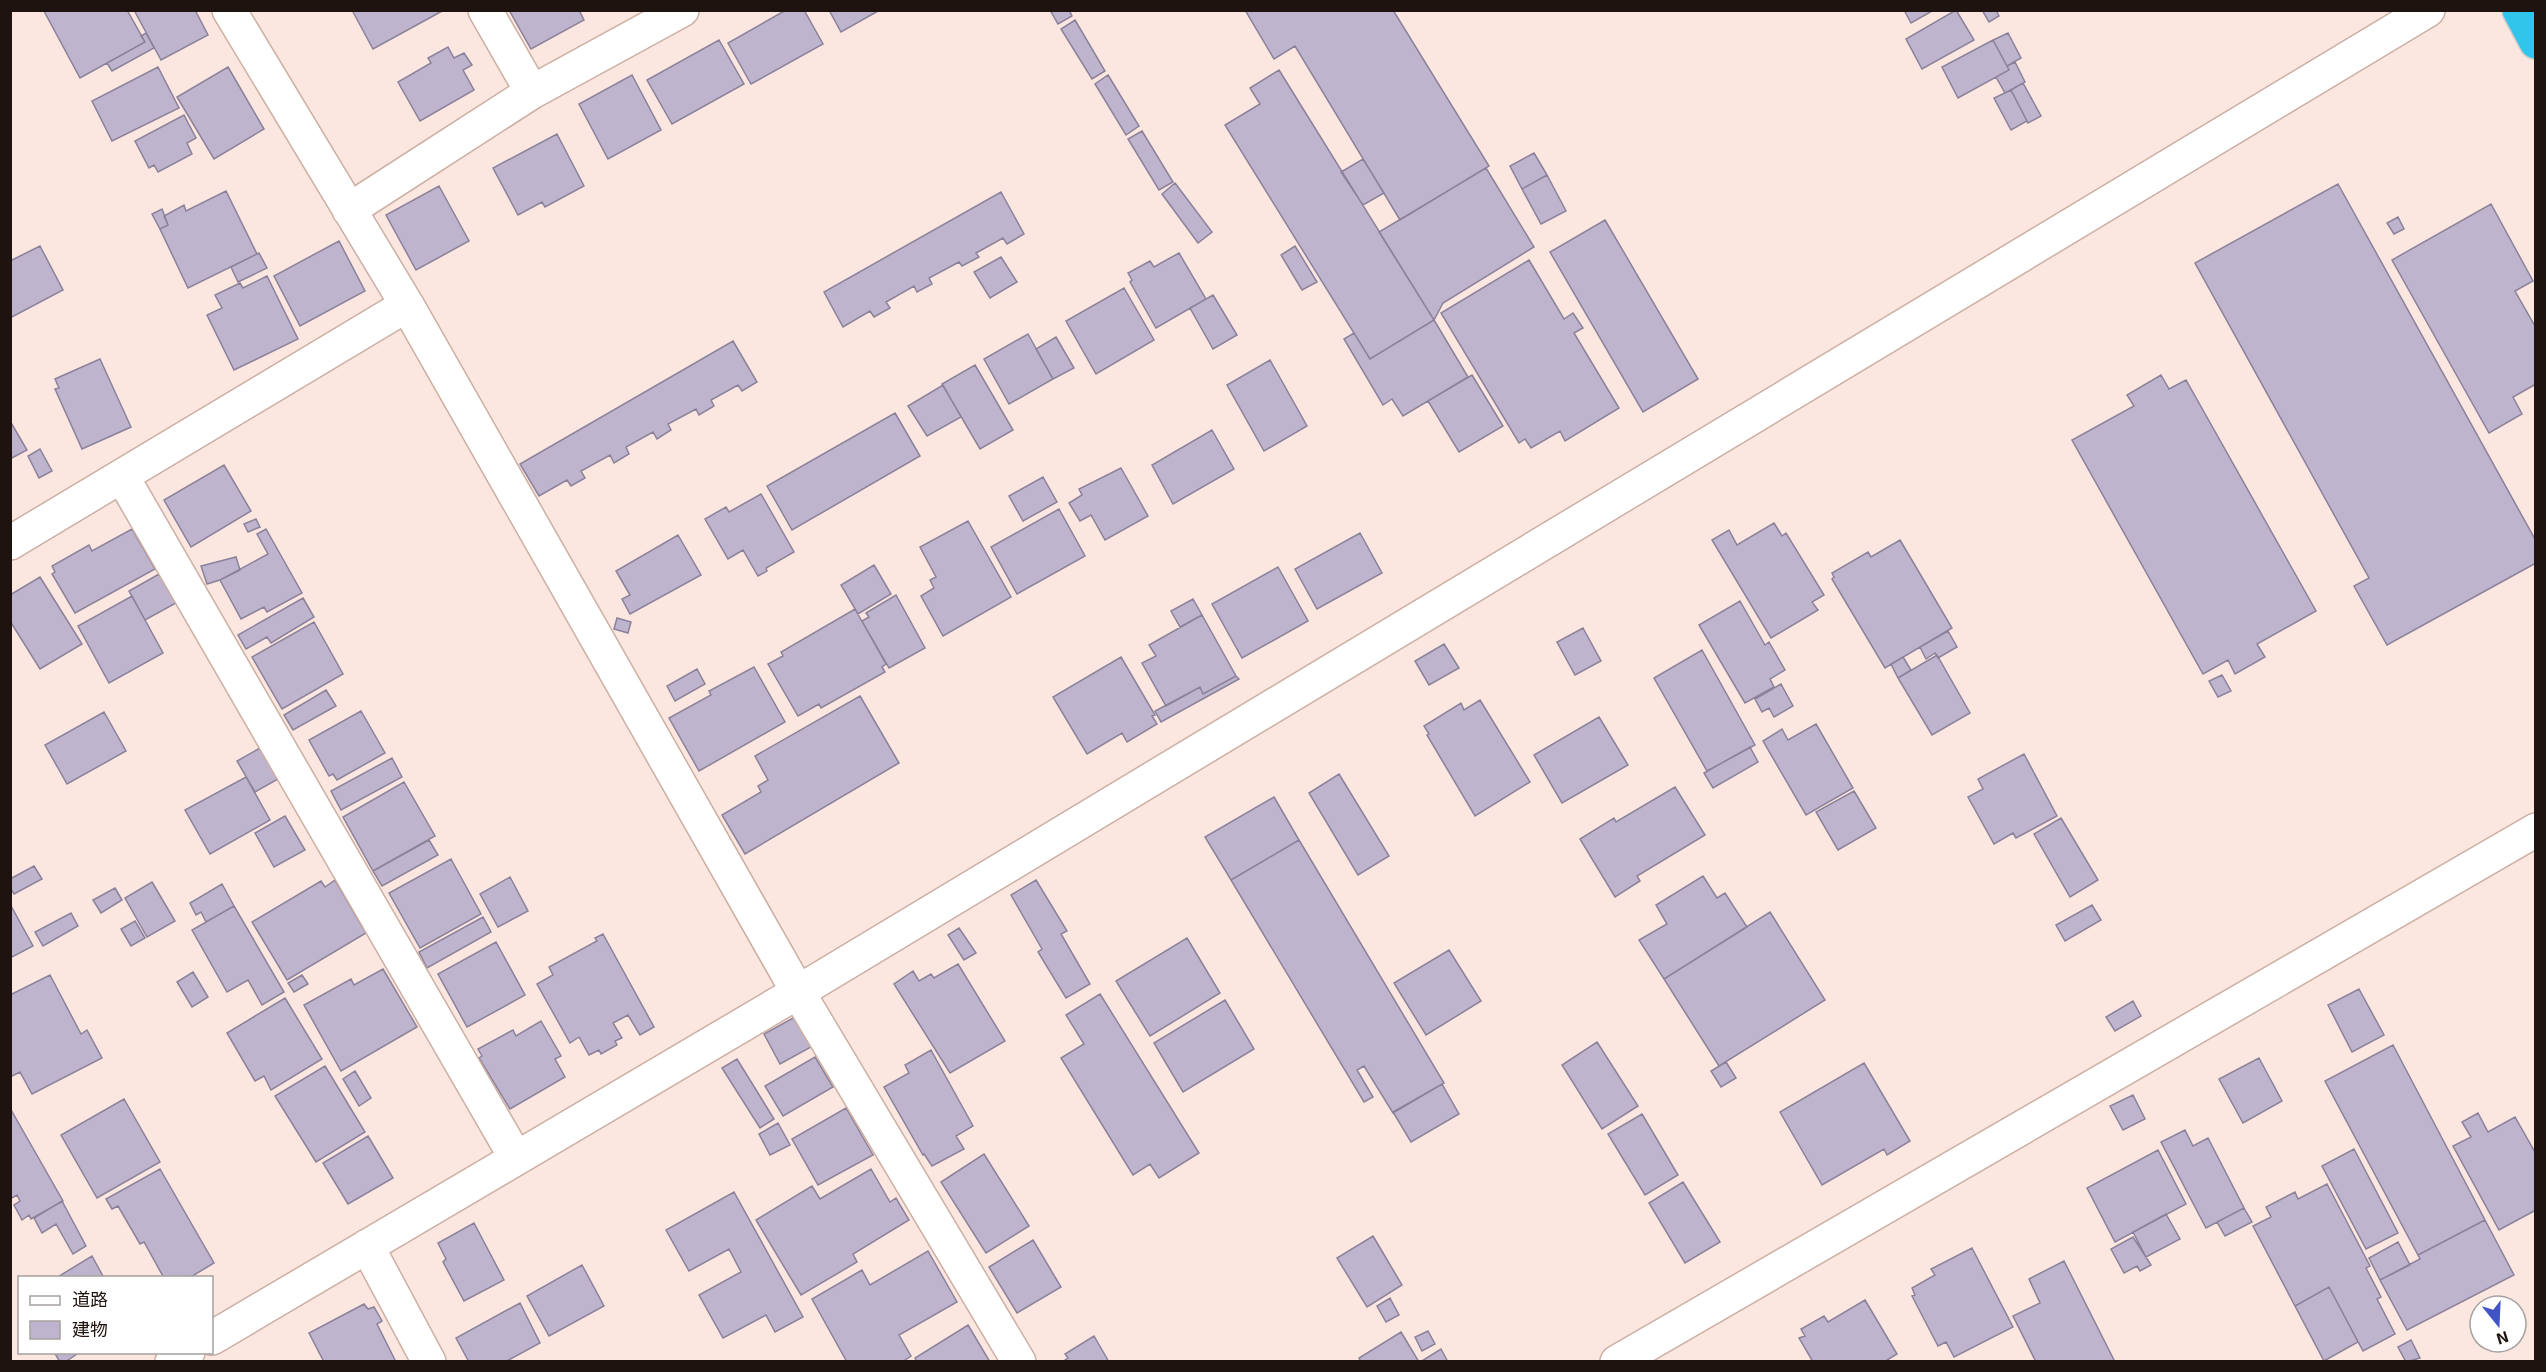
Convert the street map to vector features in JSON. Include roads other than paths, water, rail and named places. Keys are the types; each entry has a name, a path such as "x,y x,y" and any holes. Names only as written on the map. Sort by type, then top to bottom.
{"highway":[{"path":"2519,10 2535,42"}],"street":[{"path":"229,10 407,305 798,992 1019,1362"},
{"path":"485,10 532,92"},
{"path":"349,210 532,92 682,10"},
{"path":"213,1337 798,992 2428,10"},
{"path":"10,543 123,478 407,305"},
{"path":"123,478 516,1158"},
{"path":"1617,1362 2535,830"},
{"path":"367,1246 429,1362"},
{"path":"172,1362 186,1354"}]}
